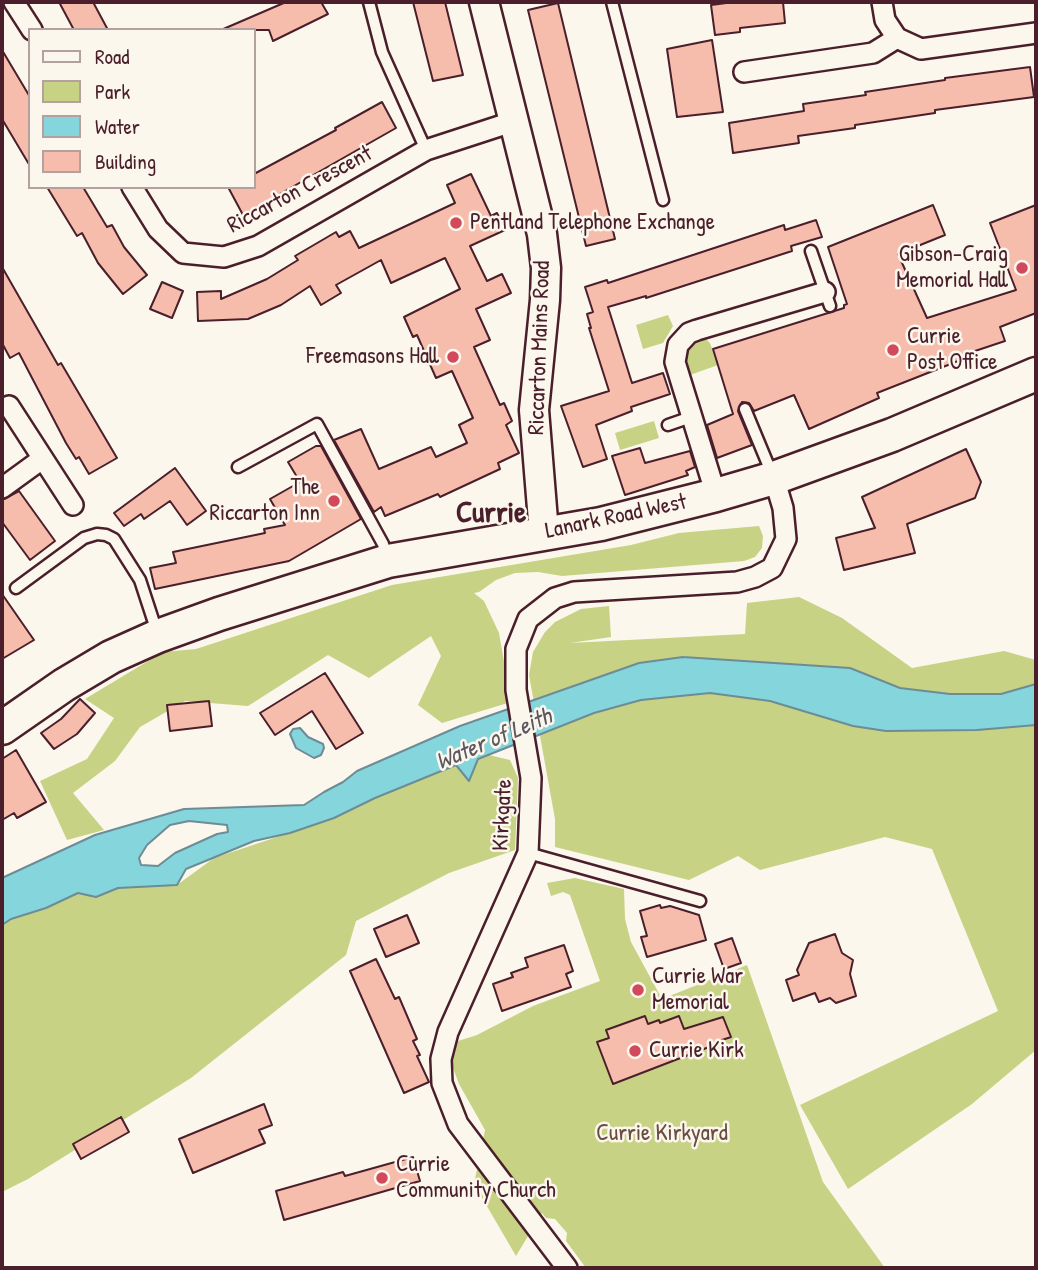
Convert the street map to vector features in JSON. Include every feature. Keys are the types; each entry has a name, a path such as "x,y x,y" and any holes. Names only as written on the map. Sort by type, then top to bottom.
{"main road":[{"name":"Lanark Road West","path":"2,728 99,664 158,636 232,610 388,561 611,522 774,478 892,435 1036,374"}],"street":[{"path":"15,2 31,28"},
{"name":"Riccarton Mains Road","path":"484,2 542,234 546,268 534,410 544,533"},
{"path":"882,2 885,20 897,38 921,49 1036,33"},
{"path":"744,72 873,52 897,38"},
{"name":"Riccarton Crescent","path":"133,189 158,229 183,253 224,257 258,246 426,150 515,121"},
{"path":"716,495 675,362 678,345 697,330 827,299"},
{"path":"9,406 73,505"},
{"path":"2,488 41,459"},
{"name":"Kirkgate","path":"567,1268 458,1124 442,1083 441,1059 448,1032 528,853 531,778 514,665 520,635 528,619 555,598 574,592 737,582 755,578 772,568 786,539 783,508 774,478"}],"lane":[{"path":"369,2 382,52 426,150"},
{"path":"612,2 663,200"},
{"path":"811,251 827,299"},
{"path":"745,409 774,478"},
{"path":"668,425 691,417"},
{"path":"238,467 317,424 383,544 388,561"},
{"path":"16,588 84,538 97,534 106,535 114,539 140,580 158,636"},
{"path":"528,853 700,901"}],"green space":[{"path":"668,315 673,326 663,343 643,349 636,325"},
{"path":"701,339 710,343 718,365 690,375 686,364 688,352 693,342"},
{"path":"654,421 659,438 620,450 615,433"},
{"path":"759,526 763,536 762,548 755,557 744,561 562,576 538,572 515,573 474,593 484,601 499,633 511,702 442,723 418,705 441,656 431,636 369,678 328,655 248,706 185,701 140,727 115,761 73,793 104,830 67,840 40,781 87,759 114,718 85,699 163,652 196,649 392,585 631,545 679,533"},
{"path":"799,597 842,618 912,668 1004,651 1036,660 1036,1050 972,1104 848,1189 800,1105 998,1011 932,849 885,837 760,870 738,856 689,880 555,847 555,819 529,675 533,652 545,632 555,622 581,609 609,606 611,637 570,643 745,634 747,603"},
{"path":"489,755 510,760 518,778 515,850 449,873 356,921 346,955 191,1078 28,1179 2,1192 2,925 10,919 46,908 78,893 96,897 118,888 177,885 214,858 334,818 456,765 469,781 478,759"},
{"name":"Currie Kirkyard","path":"575,878 624,889 625,919 631,942 662,999 747,965 823,1182 885,1268 586,1268 566,1241 567,1233 555,1219 546,1218 542,1213 516,1256 474,1184 485,1130 459,1084 451,1053 455,1042 477,1035 533,1006 600,981 570,895 563,892 551,896 547,883"}],"water":[{"name":"Water of Leith","path":"683,657 850,668 900,688 950,694 1001,694 1036,684 1036,725 977,730 886,731 853,726 770,701 710,693 641,700 594,713 478,759 469,781 456,765 334,818 290,833 254,841 186,869 177,885 118,888 96,897 78,893 2,925 2,878 95,835 184,809 304,805 357,771 460,726 639,663","holes":["189,821 227,825 228,832 217,834 175,853 158,866 141,865 139,858 147,845 170,825"]},
{"path":"300,728 308,737 323,744 321,755 314,758 296,748 290,734 293,729"}],"building":[{"path":"59,2 93,2 107,28 73,28"},
{"path":"286,2 321,2 328,14 273,41 269,30 226,28"},
{"path":"413,2 445,2 463,75 433,81"},
{"path":"783,2 785,23 740,28 740,32 715,35 711,5"},
{"path":"558,3 615,239 586,246 528,10"},
{"path":"712,40 723,112 677,117 667,49"},
{"path":"2,50 28,94 28,163 2,119"},
{"path":"1030,67 1034,97 935,110 935,113 798,136 799,143 733,153 729,123 804,111 803,104 866,95 865,92"},
{"path":"382,102 396,128 243,215 229,189 256,189 256,173 336,130 335,128"},
{"path":"471,174 491,216 497,213 505,230 470,246 487,281 502,274 511,293 476,309 490,340 474,347 500,405 504,403 512,421 506,425 519,453 498,463 500,469 440,497 438,494 385,516 381,507 374,512 334,440 361,429 379,469 431,447 436,457 467,443 459,425 473,418 452,371 436,378 417,335 413,337 404,317 460,289 445,258 391,283 381,260 336,285 341,293 321,305 310,286 281,305 248,319 198,321 197,292 221,291 221,299 267,279 298,260 295,256 336,232 339,237 350,231 359,248 455,203 447,185"},
{"path":"48,189 84,189 107,227 112,225 124,247 147,275 123,294 98,263 82,233 77,236"},
{"path":"933,205 945,235 898,254 927,318 1016,290 990,223 1036,205 1036,313 1000,327 1005,341 877,393 879,398 809,429 794,395 754,411 749,403 742,402 738,411 752,445 717,458 707,425 733,414 713,349 844,308 847,304 828,247"},
{"path":"816,220 822,237 791,246 792,251 646,298 608,307 632,383 663,373 670,394 631,407 632,411 596,425 607,459 583,467 561,406 609,391 589,328 587,314 593,312 585,287 607,280 608,283 784,225 785,230"},
{"path":"2,267 58,365 61,363 117,458 89,474 66,443 19,353 10,358 2,343"},
{"path":"162,282 183,291 172,318 150,309"},
{"path":"316,446 321,446 361,519 289,561 155,589 150,568 176,563 173,552 265,533 264,529 285,525 270,499 300,482 288,462"},
{"path":"640,448 645,463 690,451 695,467 686,471 688,475 625,495 612,456"},
{"path":"966,449 981,482 975,498 907,524 915,553 844,570 836,538 875,528 862,497"},
{"path":"175,468 206,511 187,525 170,501 144,519 141,514 124,526 114,513"},
{"path":"19,491 55,541 30,560 2,522 2,500"},
{"path":"2,594 34,640 2,659"},
{"path":"325,673 363,733 336,749 312,711 275,735 260,713"},
{"path":"80,699 95,713 77,734 54,749 41,733 61,719"},
{"path":"209,701 212,726 170,731 167,705"},
{"path":"16,750 46,802 17,818 14,813 2,820 2,759"},
{"path":"660,905 661,908 670,906 699,915 706,940 647,957 641,937 647,936 640,911"},
{"path":"407,915 419,943 386,957 374,929"},
{"path":"835,934 842,953 853,960 850,974 856,996 836,1003 830,998 819,1002 815,993 793,1001 786,980 799,975 797,970 809,943"},
{"path":"732,938 741,963 724,969 715,944"},
{"path":"564,945 573,971 566,974 571,987 502,1011 493,984 513,977 511,973 528,967 525,958"},
{"path":"376,959 395,999 399,997 417,1039 413,1041 420,1055 417,1056 429,1082 404,1093 350,971"},
{"name":"Currie Kirk","path":"645,1016 648,1024 679,1016 684,1029 723,1017 731,1037 613,1084 597,1042 609,1038 606,1030"},
{"path":"264,1104 272,1125 259,1130 265,1143 193,1173 179,1139"},
{"path":"121,1117 129,1132 81,1159 73,1144"},
{"path":"413,1157 420,1181 284,1220 276,1191 343,1172 345,1176"}],"place":[{"name":"Pentland Telephone Exchange","path":"456,223"},
{"name":"Gibson-Craig Memorial Hall","path":"1022,268"},
{"name":"Currie Post Office","path":"893,350"},
{"name":"Freemasons Hall","path":"453,357"},
{"name":"The Riccarton Inn","path":"334,501"},
{"name":"Currie War Memorial","path":"638,990"},
{"name":"Currie Kirk","path":"635,1051"},
{"name":"Currie Community Church","path":"382,1178"}],"district":[{"name":"Currie","path":"491,514"}]}
